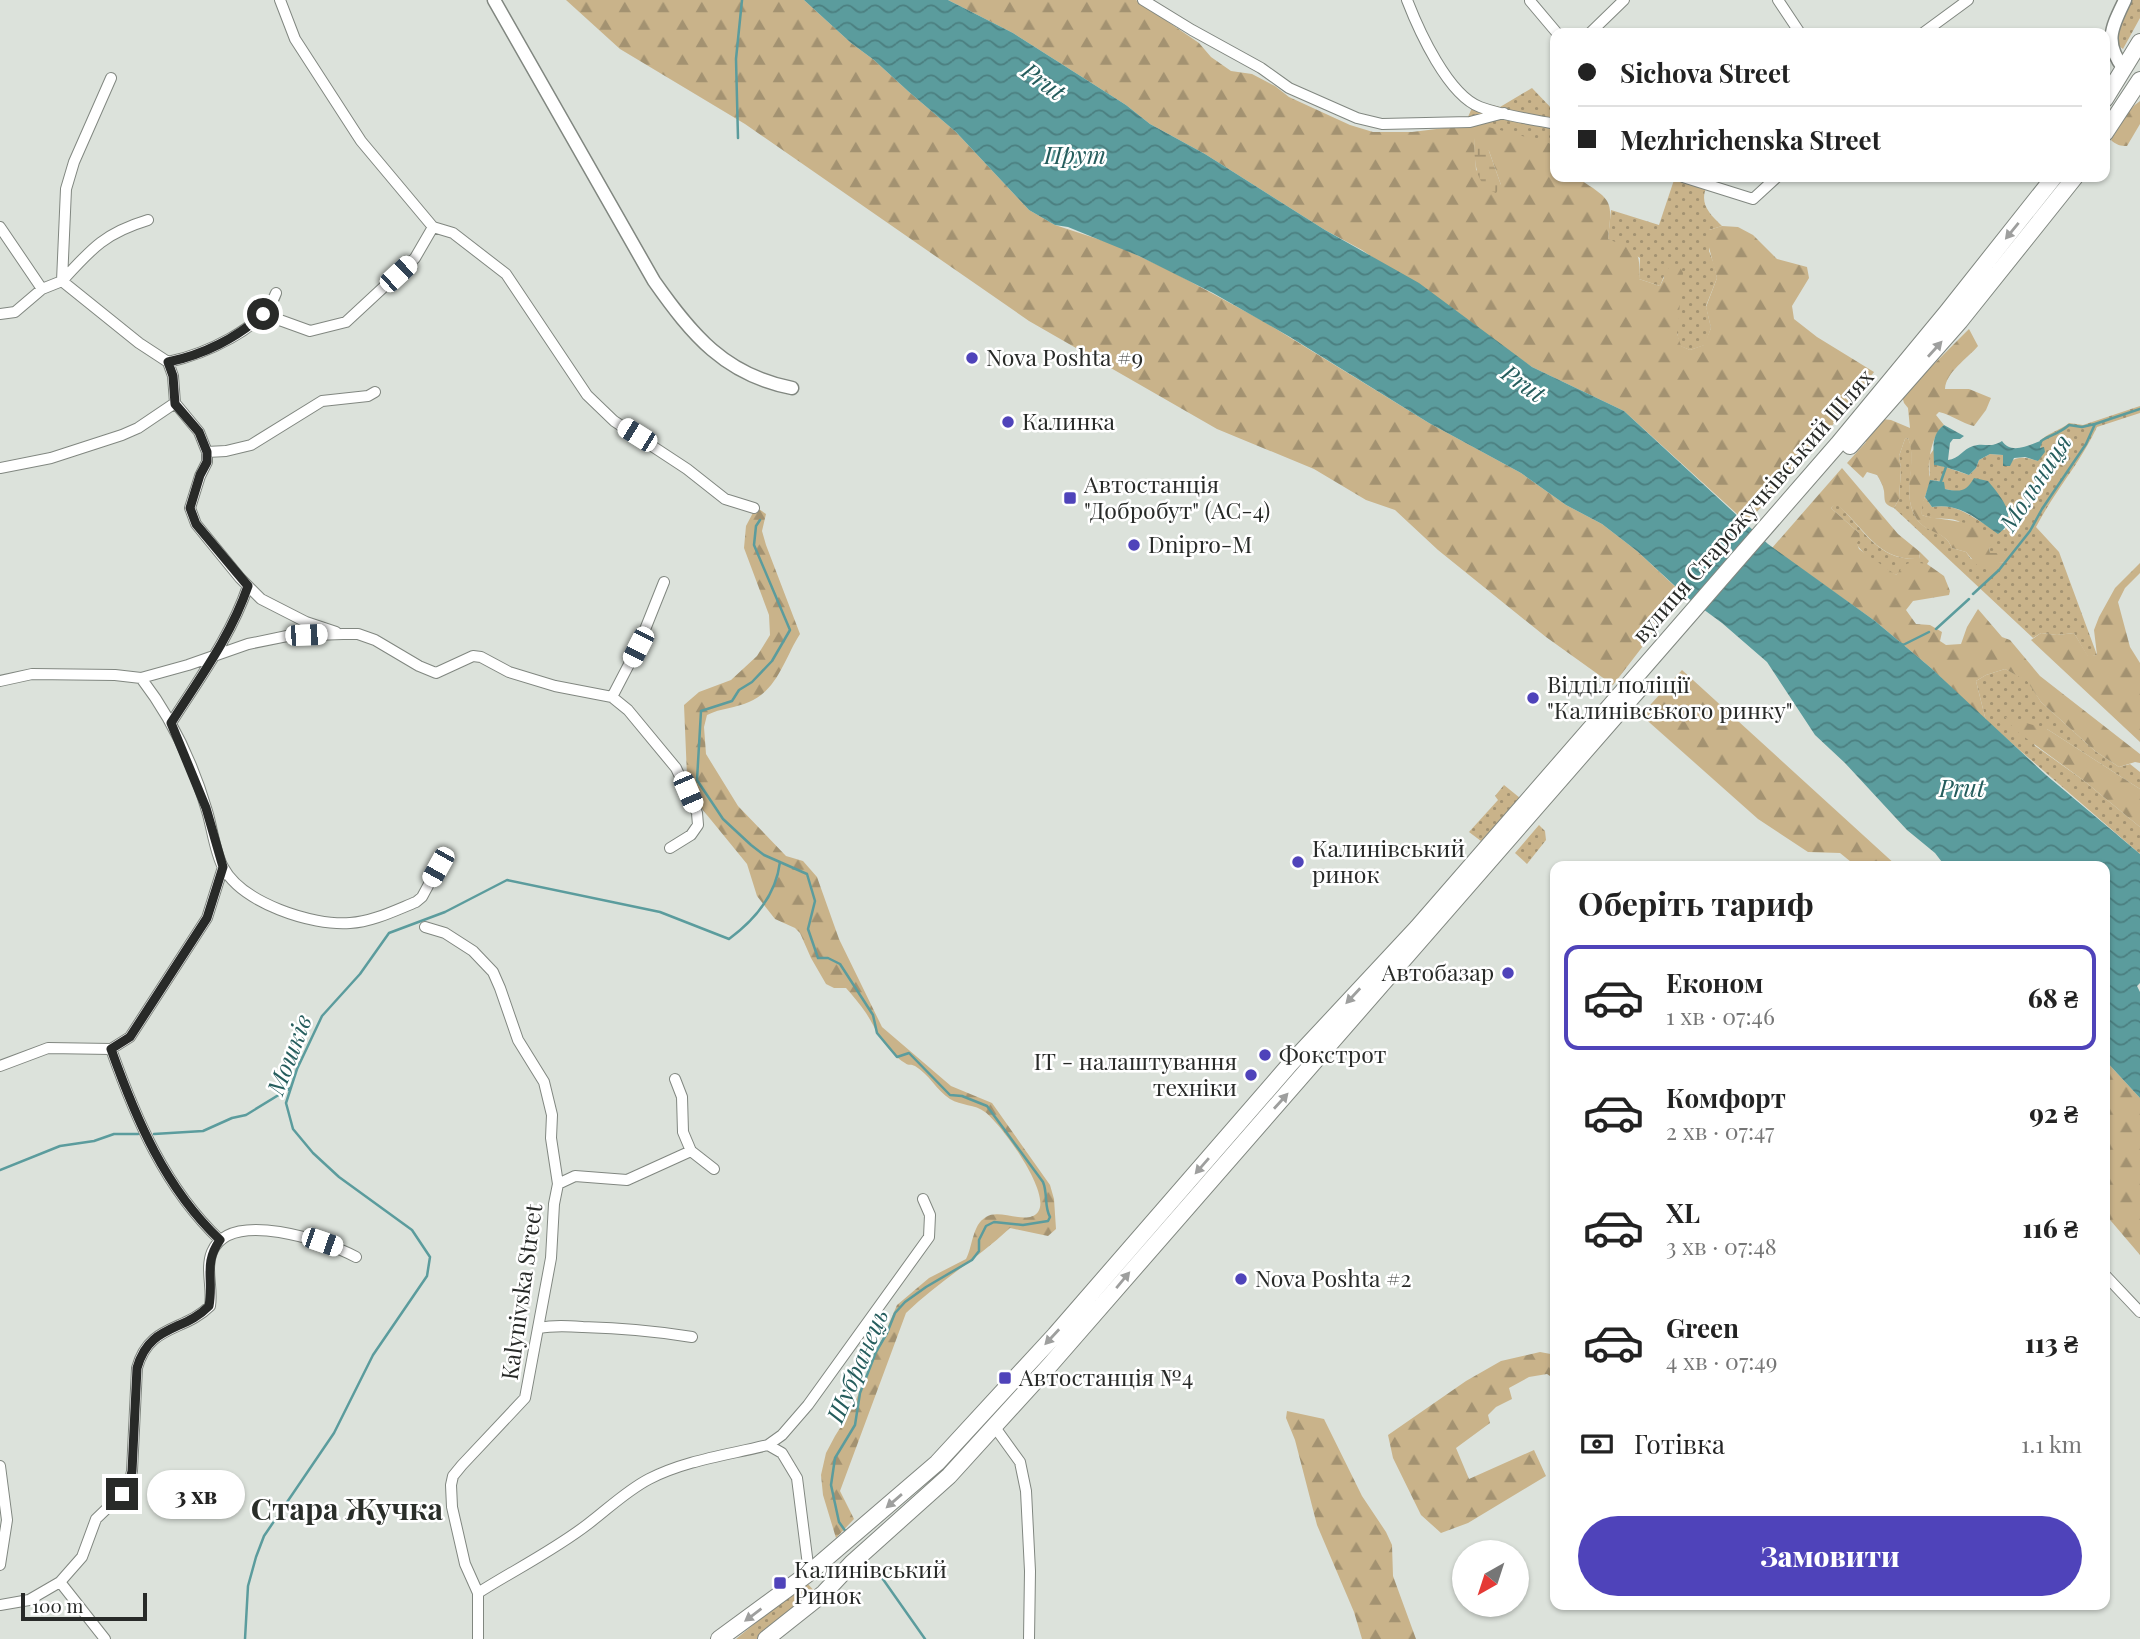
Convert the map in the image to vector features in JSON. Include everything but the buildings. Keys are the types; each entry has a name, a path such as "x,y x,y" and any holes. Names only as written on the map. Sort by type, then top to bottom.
{"main road":[{"path":"2110,91 2140,42"},
{"path":"2110,125 2140,80"},
{"name":"вулиця Старожучківський Шлях","path":"2044,205 2052,182"},
{"name":"вулиця Старожучківський Шлях","path":"719,1639 809,1573 937,1464 1055,1335 1291,1063 1500,839 1840,450 2044,205 2069,182"},
{"name":"вулиця Старожучківський Шлях","path":"766,1639 824,1593 852,1563 949,1476 1050,1365 1426,936 1500,839"},
{"path":"937,1464 949,1476"},
{"path":"809,1573 824,1593"}],"street":[{"path":"280,0 295,39 361,141 433,227 453,233 506,274 587,395 614,421 687,469 726,499 754,508"},
{"path":"494,0 654,281 682,320 711,350 744,373 769,384 792,388"},
{"path":"1143,0 1261,68 1289,88 1357,118 1382,124 1470,122 1504,113"},
{"path":"1407,0 1442,69 1462,96 1479,107 1550,123"},
{"path":"1595,28 1624,0"},
{"path":"1779,0 1797,28"},
{"path":"1930,28 1968,0"},
{"path":"2124,69 2113,48 2111,30 2125,0"},
{"path":"1530,1 1553,28"},
{"path":"62,281 66,190 74,162 111,78"},
{"path":"1699,182 1753,199 1772,182"},
{"path":"0,314 15,312 42,289 62,281 103,239 148,220"},
{"path":"0,227 42,289"},
{"path":"263,314 310,331 346,322 415,258 433,227"},
{"path":"62,281 139,343 168,362 173,376 175,404 199,432 207,452 207,462 190,508 201,531 261,598 306,622 343,634"},
{"path":"168,362 202,353 249,326 272,306 276,293"},
{"path":"207,452 251,445 322,401 368,396 375,392"},
{"path":"0,468 51,458 122,435 175,404"},
{"path":"612,697 638,647 664,582"},
{"path":"171,723 214,656 241,607 248,586"},
{"path":"0,681 32,674 141,678 248,644 287,636 358,634 375,640 427,671 436,673 473,656 481,657 509,672 612,697 628,710 676,768 697,813 698,825 691,835 670,848"},
{"path":"141,678 171,723 206,808 223,867 246,893 277,908 324,921 353,923 416,902 422,897 443,858"},
{"path":"0,1066 48,1048 111,1049 130,1037 207,918 223,867"},
{"name":"Kalynivska Street","path":"425,927 445,933 473,951 493,972 518,1040 544,1082 552,1115 551,1138 558,1184 551,1258 526,1398 462,1465 453,1476 451,1485 454,1524 465,1564 478,1593 478,1639"},
{"path":"111,1049 128,1098 152,1150 193,1209 220,1240"},
{"path":"674,1079 682,1097 683,1132 691,1151 714,1169"},
{"path":"558,1184 575,1176 627,1180 691,1151"},
{"path":"478,1593 545,1554 650,1478 732,1451 768,1445 782,1435 808,1405 929,1237 930,1215 923,1199"},
{"path":"0,1605 29,1600 60,1582 82,1557 96,1519 129,1485 140,1356 157,1335 192,1319 209,1306 209,1268 212,1252 220,1240 239,1231 256,1230 322,1242 356,1257"},
{"path":"2110,1280 2140,1312"},
{"path":"539,1328 593,1327 692,1337"},
{"path":"994,1426 1020,1462 1026,1491 1030,1571 1029,1639"},
{"path":"768,1445 782,1453 797,1478 809,1573"},
{"path":"0,1466 7,1520 0,1565"},
{"path":"60,1582 104,1639"}],"green space":[{"path":"566,0 804,0 956,132 1029,210 1055,225 1113,244 1169,270 1263,321 1429,423 1521,473 1566,505 1602,524 1637,551 1683,594 1613,685 1546,637 1438,550 1395,510 1366,500 1314,469 1217,429 1029,321 745,124 620,49"},
{"path":"948,0 1136,0 1199,43 1211,57 1231,71 1252,74 1289,97 1350,125 1373,132 1412,132 1477,124 1550,143 1550,182 1584,182 1600,193 1609,204 1608,239 1634,251 1639,261 1639,279 1660,286 1670,265 1679,265 1683,273 1677,333 1681,346 1690,350 1704,345 1711,328 1706,307 1717,278 1706,236 1709,230 1722,226 1738,227 1753,235 1777,259 1807,267 1809,278 1792,306 1794,319 1817,337 1874,372 1824,436 1747,523 1624,411 1532,367 1362,250 1325,230 1205,154 1150,124 1126,105 1013,33","holes":["1474,138 1489,151 1501,185 1476,170"]},
{"path":"2131,0 2140,0 2140,18 2123,49 2119,46 2118,28"},
{"path":"1532,88 1550,107 1550,144 1464,126 1475,101 1500,107"},
{"path":"2140,101 2140,124 2127,146 2115,143 2111,140 2127,114"},
{"path":"1478,133 1485,140 1501,185 1496,193 1488,189 1479,177 1474,138"},
{"path":"1673,182 1709,182 1705,193 1705,205 1722,226 1709,230 1709,251 1717,278 1706,306 1711,328 1705,345 1690,350 1680,346 1664,276 1660,286 1639,279 1640,258 1608,239 1611,210 1659,225"},
{"path":"1969,329 1978,346 1953,371 1945,389 1969,389 1991,398 1974,426 1944,413 1939,412 1936,415 1944,425 1932,446 1930,482 1922,515 1962,522 1989,534 1993,542 1989,547 1990,553 2004,553 2011,557 2009,562 1999,563 1995,568 1977,565 1966,552 1952,548 1946,539 1918,521 1909,497 1911,447 1908,438 1905,439 1899,456 1899,499 1894,508 1885,502 1883,487 1877,475 1867,472 1863,478 1847,463 1882,419 1910,428 1908,408 1902,396"},
{"path":"2140,406 2140,413 2097,427 2036,527 2059,552 2097,655 2088,657 2074,633 2041,633 2033,638 1894,508 1899,499 1899,456 1905,439 1908,438 1912,457 1911,506 1918,521 1942,536 1952,548 1966,552 1971,559 2009,562 2004,553 1990,553 1989,547 1961,522 1922,515 1921,505 1925,497 1932,507 1954,508 1987,525 2005,530 2009,515 1967,489 1959,492 1945,489 1940,481 1930,480 1929,456 1934,449 1934,465 1969,475 1979,460 1990,454 2003,455 2004,466 2020,458 2038,461 2042,439 2069,423 2083,425"},
{"path":"1842,468 1898,534 1920,552 1919,559 1904,558 1881,549 1836,504 1831,508 1859,533 1859,549 1896,575 1904,565 1912,562 1927,564 1944,576 1949,595 1913,601 1906,610 1916,624 1930,625 1942,632 1940,641 1946,645 1961,644 1978,609 2002,637 2010,640 2040,676 2140,754 2140,763 2119,767 2095,751 2041,702 2027,681 2005,669 1976,681 1986,721 1931,668 1875,621 1772,548"},
{"path":"1836,503 1881,549 1904,558 1919,559 1920,552 1929,561 1927,564 1907,565 1896,575 1887,570 1859,548 1859,533 1831,508"},
{"path":"756,507 766,514 762,531 800,634 780,672 759,697 707,715 704,727 706,754 738,806 786,856 803,861 817,877 839,939 882,1027 951,1086 992,1103 1050,1185 1054,1199 1056,1229 1048,1236 1010,1228 906,1313 840,1491 854,1519 836,1538 823,1495 821,1475 826,1453 852,1409 897,1305 929,1278 966,1259 975,1230 986,1217 998,1214 1033,1216 1038,1212 1040,1203 1038,1190 1023,1159 992,1119 981,1109 950,1099 920,1069 900,1060 885,1044 864,1010 846,988 834,988 826,984 800,933 775,919 757,896 747,864 698,804 687,776 684,705 699,692 731,680 757,656 770,635 769,615 744,548 746,526"},
{"path":"2140,563 2140,573 2125,588 2118,602 2130,647 2140,663 2140,742 2031,640 2041,633 2074,633 2088,656 2097,655 2094,630 2099,617 2115,588"},
{"path":"2005,669 2027,680 2041,702 2095,751 2119,767 2130,764 2140,772 2140,789 2047,729 2034,745 2083,780 2140,827 2140,854 1986,721 1976,681"},
{"path":"1682,670 1892,861 1850,861 1840,853 1808,852 1758,819 1641,715"},
{"path":"2005,717 2047,729 2140,789 2140,827 2083,780 2015,730"},
{"path":"1504,785 1520,798 1481,841 1469,832 1498,800 1495,796"},
{"path":"1539,825 1545,831 1546,840 1527,864 1515,853"},
{"path":"2110,1065 2140,1098 2140,1255 2110,1220"},
{"path":"1540,1352 1550,1354 1550,1376 1547,1374 1529,1377 1509,1388 1512,1399 1496,1407 1488,1415 1490,1423 1456,1448 1469,1479 1534,1450 1546,1476 1468,1523 1441,1533 1421,1515 1393,1458 1388,1435 1466,1381 1501,1361"},
{"path":"1287,1411 1324,1419 1362,1496 1392,1545 1393,1576 1416,1639 1362,1639 1354,1612 1317,1525 1295,1440 1286,1418"},
{"path":"803,1584 808,1584 815,1592 763,1639 736,1639"}],"water":[{"name":"Прут","path":"804,0 948,0 1013,33 1126,105 1150,124 1205,154 1325,230 1419,283 1532,367 1624,411 1768,544 1875,621 1931,668 2046,775 2140,854 2140,983 2137,986 2140,992 2140,1098 2110,1065 2110,861 1941,861 1907,830 1815,735 1767,662 1602,524 1566,505 1521,473 1429,423 1213,293 1139,256 1068,227 1055,225 1029,210 956,132"},
{"path":"1944,425 1964,436 1953,439 1950,443 1948,460 1973,446 1994,445 2002,441 2015,448 2043,440 2040,448 2044,447 2045,452 2038,461 2025,457 2014,458 2010,466 2003,466 2003,455 1990,454 1979,460 1969,475 1934,465 1935,438"},
{"path":"1974,478 1988,481 2006,507 2008,521 1998,534 1959,510 1932,507 1925,497 1930,480 1944,482 1945,489 1959,491 1968,486"}],"waterway":[{"name":"Шубранець","path":"738,138 736,59 742,0"},
{"name":"Мольниця","path":"1973,594 1999,570 2030,531 2086,444 2095,424 2140,409"},
{"path":"2041,441 2069,425 2082,427 2095,424"},
{"path":"1940,484 1946,467"},
{"name":"Шубранець","path":"760,520 756,526 754,545 790,630 772,661 752,682 739,690 732,701 701,711 697,780 723,819 751,845 764,855 807,874 815,901 808,929 818,958 828,958 840,964 873,1015 877,1033 897,1057 909,1053 950,1095 962,1096 987,1106 1043,1182 1050,1217 1048,1221 1023,1225 994,1222 986,1226 979,1240 979,1251 972,1260 926,1287 895,1313 860,1393 855,1425 835,1458 831,1485 839,1522 846,1532"},
{"name":"Мольниця","path":"1936,629 1969,599"},
{"name":"Мольниця","path":"1900,643 1903,645 1929,632"},
{"name":"Мошків","path":"245,1639 248,1586 264,1536 334,1433 373,1355 427,1276 430,1257 412,1230 339,1177 313,1153 293,1129 286,1103 297,1069 322,1016 360,974 389,933 445,912 507,880 660,912 729,939 756,915 763,905 774,885 780,862"},
{"path":"154,1134 203,1131 246,1115 290,1088"},
{"path":"0,1170 60,1146 94,1141 114,1134 138,1134"},
{"name":"Шубранець","path":"873,1565 925,1639"}],"place":[{"name":"Nova Poshta #9","path":"972,358"},
{"name":"Калинка","path":"1008,422"},
{"name":"Автостанція \"Добробут\" (АС-4)","path":"1070,498"},
{"name":"Dnipro-M","path":"1134,545"},
{"name":"Відділ поліції \"Калинівського ринку\"","path":"1533,698"},
{"name":"Калинівський ринок","path":"1298,862"},
{"name":"Автобазар","path":"1508,973"},
{"name":"Фокстрот","path":"1265,1055"},
{"name":"ІТ - налаштування техніки","path":"1251,1075"},
{"name":"Nova Poshta #2","path":"1241,1279"},
{"name":"Автостанція №4","path":"1005,1378"},
{"name":"Калинівський Ринок","path":"780,1583"}],"district":[{"name":"Стара Жучка","path":"347,1510"}],"route":[{"path":"122,1494 129,1485 132,1471 137,1368 140,1356 157,1335 192,1319 209,1306 209,1268 212,1252 220,1240 193,1209 152,1150 128,1098 111,1049 130,1037 207,918 216,894 223,867 206,808 171,723 228,633 248,586 196,524 190,508 207,462 206,444 189,418 175,404 173,376 168,362 202,353 249,326 263,314"}],"water label":[{"name":"Prut","path":"1043,82"},
{"name":"Prut","path":"1523,384"},
{"name":"Prut","path":"1962,789"}]}
